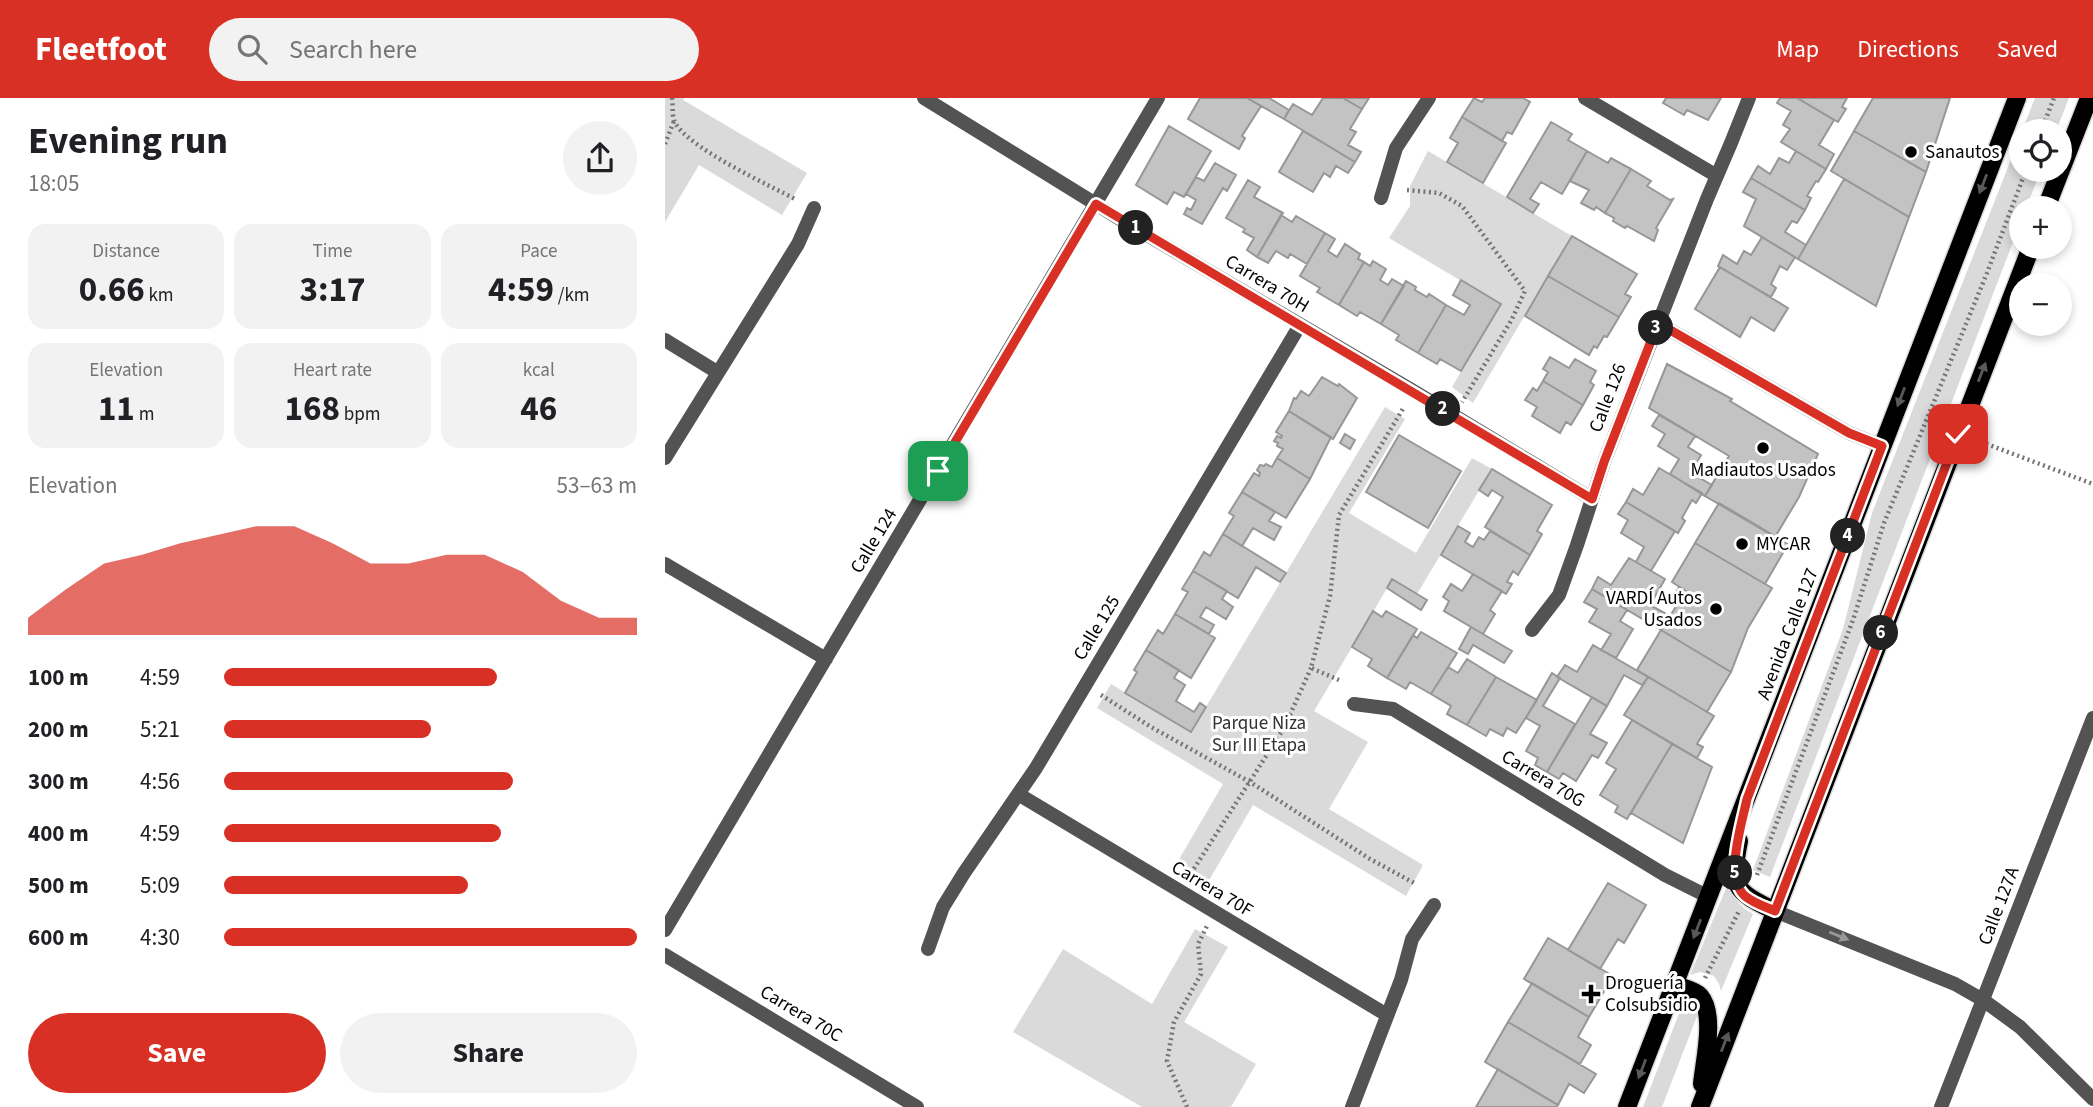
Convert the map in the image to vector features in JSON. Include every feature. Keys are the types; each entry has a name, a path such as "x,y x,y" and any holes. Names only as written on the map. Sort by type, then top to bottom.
{"main road":[{"name":"Avenida Calle 127","path":"1627,1107 2017,98"},
{"path":"2051,196 2089,98"},
{"path":"1700,1106 2026,259"},
{"path":"1747,799 1734,872 1738,888 1746,897 1775,911"},
{"path":"1675,985 1697,993 1705,1004 1708,1017 1700,1106"}],"street":[{"name":"Carrera 70H","path":"924,98 1096,204 1592,499"},
{"name":"Calle 124","path":"665,930 1158,98"},
{"path":"1381,198 1396,148 1429,98"},
{"path":"1585,98 1717,176"},
{"name":"Calle 126","path":"1532,630 1559,595 1604,462 1749,98"},
{"path":"665,458 798,244 814,208"},
{"path":"1658,323 1849,433 1882,446"},
{"name":"Calle 125","path":"928,949 943,907 1036,768 1300,325"},
{"path":"665,341 717,372"},
{"path":"665,564 826,659"},
{"name":"Carrera 70G","path":"1355,704 1393,709 1665,876 1709,897"},
{"name":"Calle 127A","path":"1941,1107 2090,735 2093,718"},
{"name":"Carrera 70F","path":"1018,794 1387,1015"},
{"path":"1352,1107 1401,980 1412,939 1434,905"},
{"path":"1775,911 1955,984 1983,1000 2020,1027 2093,1099"},
{"name":"Carrera 70C","path":"665,955 916,1107"}],"path":[{"path":"665,144 674,121 673,98"},
{"path":"2046,119 2054,98"},
{"path":"674,121 687,137 705,149 797,200"},
{"path":"1697,993 1757,875 1853,620 1884,523 1987,274 2022,182"},
{"path":"1407,190 1439,192 1462,206 1525,290 1512,319 1460,405"},
{"path":"1187,879 1284,728 1311,668 1330,596 1339,515 1404,407"},
{"path":"1958,434 2093,484"},
{"path":"1311,668 1339,680"},
{"path":"1097,693 1151,727 1250,782 1370,859 1416,884"},
{"path":"1187,1107 1167,1061 1174,1021 1201,974 1198,944 1207,925"}],"green space":[{"path":"665,98 684,98 683,100 807,173 782,215 699,165 665,222"},
{"path":"2035,98 2069,98 2061,119 2027,119"},
{"path":"1428,151 1572,236 1473,403 1452,387 1500,304 1389,238 1410,206 1410,186"},
{"path":"2009,165 2009,182 2036,182 2031,196 2009,196 2009,252 1770,877 1753,870 1843,629 1872,513"},
{"name":"Parque Niza Sur III Etapa","path":"1385,407 1405,419 1349,513 1416,553 1472,458 1492,469 1417,594 1392,580 1314,711 1368,742 1329,809 1423,865 1406,896 1253,805 1208,882 1178,861 1223,784 1097,708 1111,684 1191,732"},
{"path":"1729,881 1737,901 1753,914 1721,991 1714,976 1700,972 1690,975"},
{"path":"1195,929 1228,947 1184,1022 1256,1064 1231,1107 1142,1107 1013,1032 1063,949 1152,1004"},
{"path":"1692,998 1699,1011 1662,1107 1643,1107 1683,1003"}],"building":[{"path":"1200,98 1247,98 1261,106 1242,136 1245,138 1239,149 1188,119"},
{"path":"1247,98 1269,98 1289,110 1284,119"},
{"path":"1323,98 1343,98 1362,109 1350,129 1356,132 1348,145 1361,152 1355,162 1284,119 1293,104 1312,115"},
{"path":"1343,98 1369,98 1362,109"},
{"path":"1474,98 1482,102 1485,98 1523,98 1530,102 1512,134 1507,132 1502,141 1462,117"},
{"path":"1666,98 1721,98 1708,120 1687,110 1684,115 1663,103"},
{"path":"1780,98 1797,98 1834,120 1819,145 1834,154 1826,169 1781,142 1790,129 1783,125 1791,111 1777,103"},
{"path":"1797,98 1847,98 1842,107 1846,109 1838,122"},
{"name":"Sanautos","path":"1873,98 1950,98 1926,172 1854,131"},
{"path":"1462,117 1506,143 1483,183 1447,162 1458,143 1450,138"},
{"path":"1551,122 1572,134 1568,140 1587,151 1562,194 1541,182 1530,199 1539,204 1533,213 1507,197"},
{"path":"1169,126 1211,151 1184,197 1174,192 1167,204 1136,185"},
{"path":"1303,131 1355,162 1348,173 1336,166 1330,177 1324,173 1313,192 1279,172"},
{"path":"1854,131 1926,172 1909,217 1831,171"},
{"path":"1587,151 1608,163 1611,158 1631,169 1605,213 1581,203 1589,190 1570,181"},
{"path":"1796,151 1826,169 1807,196 1811,198 1805,210 1751,178 1758,166 1770,174 1779,158 1789,163"},
{"path":"1215,163 1236,175 1227,191 1223,188 1202,224 1184,214 1187,208 1191,210 1196,200 1186,194 1196,177 1204,181"},
{"path":"1631,169 1651,181 1647,186 1670,200 1673,199 1656,228 1658,230 1654,241 1627,226 1625,228 1605,213"},
{"path":"1751,178 1805,210 1797,223 1792,221 1785,232 1806,245 1798,259 1744,226 1756,199 1743,192"},
{"path":"1844,179 1909,217 1876,306 1798,259"},
{"path":"1248,180 1260,187 1254,197 1283,213 1257,257 1247,250 1254,238 1226,218"},
{"path":"1281,215 1292,222 1296,216 1325,233 1307,264 1290,254 1288,258 1276,251 1268,263 1257,257"},
{"path":"1325,233 1335,239 1328,251 1337,257 1345,244 1360,254 1358,259 1364,262 1339,305 1317,292 1320,288 1300,276"},
{"path":"1572,236 1637,274 1625,294 1631,297 1619,317 1548,276"},
{"path":"1762,237 1795,257 1787,270 1780,266 1771,284 1776,288 1771,297 1718,266 1723,255 1737,264 1744,251 1751,255"},
{"path":"1373,261 1386,269 1380,280 1388,285 1392,279 1404,286 1381,324 1360,312 1357,316 1339,305 1364,262 1370,266"},
{"path":"1720,267 1788,308 1774,331 1751,317 1740,337 1695,309"},
{"path":"1548,276 1619,317 1607,337 1604,336 1597,348 1594,346 1589,355 1525,316"},
{"path":"1461,280 1501,304 1461,371 1440,359 1437,364 1418,353 1446,305 1464,315 1470,305 1453,295"},
{"path":"1406,281 1416,287 1415,290 1427,297 1429,294 1446,305 1418,353 1396,340 1399,335 1381,324"},
{"path":"1550,357 1569,368 1575,359 1596,371 1590,382 1594,385 1583,405 1543,381 1548,372 1543,369"},
{"name":"Madiautos Usados","path":"1667,364 1732,399 1730,401 1818,454 1799,497 1775,537 1705,496 1729,456 1649,408"},
{"path":"1322,377 1338,386 1339,384 1357,398 1333,439 1289,411 1294,398 1296,399 1301,391 1309,396"},
{"path":"1543,381 1583,405 1571,425 1566,422 1560,433 1532,416 1537,407 1525,400 1533,388 1537,391"},
{"path":"1289,411 1331,437 1310,479 1277,458 1283,449 1274,441 1277,436 1282,436 1276,432"},
{"path":"1659,415 1695,436 1688,447 1701,455 1691,473 1712,485 1705,496 1670,474 1679,459 1658,446 1665,434 1652,426"},
{"path":"1345,434 1355,440 1350,449 1340,443"},
{"path":"1399,435 1461,471 1428,528 1366,492"},
{"path":"1277,458 1310,479 1286,518 1242,492 1254,473 1259,476 1257,470 1260,465 1272,467"},
{"path":"1659,468 1702,493 1696,503 1692,500 1682,518 1685,521 1678,533 1626,502 1633,489 1643,495"},
{"path":"1492,469 1552,505 1537,531 1542,534 1530,555 1485,527 1503,497 1492,490 1488,496 1479,490"},
{"path":"1242,492 1275,512 1269,521 1281,527 1274,540 1253,528 1242,546 1223,534 1234,516 1229,513"},
{"path":"1626,502 1675,531 1651,571 1636,562 1644,547 1621,533 1628,520 1618,514"},
{"name":"MYCAR","path":"1719,503 1788,544 1765,584 1695,543"},
{"path":"1458,526 1470,533 1465,542 1473,547 1479,537 1484,540 1490,531 1530,555 1518,575 1513,571 1507,582 1512,584 1506,594 1441,555"},
{"path":"1223,534 1286,573 1280,582 1256,567 1238,598 1193,571 1204,552 1210,556"},
{"name":"VARDÍ Autos Usados","path":"1695,543 1772,588 1748,628 1731,672 1661,630 1686,591 1672,582"},
{"path":"1629,558 1665,579 1650,605 1670,616 1661,630 1592,589 1598,577 1611,585"},
{"path":"1193,571 1227,591 1222,599 1233,607 1226,619 1206,607 1200,617 1214,625 1209,634 1175,614 1188,592 1182,589"},
{"path":"1473,574 1502,591 1490,610 1495,614 1483,634 1444,611 1449,601 1443,597 1451,584 1462,591"},
{"path":"1392,579 1427,600 1421,610 1387,588"},
{"path":"1679,587 1686,591 1678,603 1672,599"},
{"path":"1592,589 1627,610 1620,621 1633,629 1616,658 1601,650 1611,634 1589,622 1597,609 1584,602"},
{"path":"1373,611 1382,617 1386,611 1417,629 1387,678 1368,666 1372,659 1352,647"},
{"path":"1175,614 1215,638 1191,678 1146,650 1158,630 1163,634"},
{"path":"1471,627 1512,651 1504,663 1473,645 1468,654 1459,649"},
{"path":"1661,630 1731,672 1707,712 1637,670"},
{"path":"1421,632 1457,653 1431,694 1410,682 1406,689 1387,678 1413,635 1417,638"},
{"path":"1593,645 1648,677 1642,685 1624,675 1607,706 1557,677 1565,665 1577,672"},
{"path":"1146,650 1179,670 1174,678 1185,685 1176,701 1194,712 1200,703 1206,707 1191,732 1125,693"},
{"path":"1467,659 1496,677 1467,725 1447,714 1451,706 1431,694 1448,667 1458,673"},
{"path":"1552,673 1560,678 1543,706 1575,724 1547,772 1535,765 1538,758 1526,751 1540,726 1526,718"},
{"path":"1496,677 1537,700 1516,733 1507,728 1503,736 1490,729 1486,736 1467,725"},
{"path":"1648,677 1714,716 1697,744 1703,747 1697,758 1624,715"},
{"path":"1592,697 1607,706 1590,734 1607,743 1598,758 1592,755 1576,781 1563,773 1559,779 1547,772"},
{"path":"1632,720 1672,744 1627,819 1615,812 1618,806 1600,795 1616,769 1606,763"},
{"path":"1672,744 1712,767 1683,843 1631,813"},
{"path":"1608,883 1646,905 1624,943 1618,939 1600,969 1568,950"},
{"path":"1548,938 1613,976 1589,1017 1524,979"},
{"path":"1532,983 1589,1017 1578,1037 1591,1045 1580,1064 1508,1022"},
{"path":"1508,1022 1596,1074 1584,1093 1569,1084 1558,1105 1485,1062"},
{"path":"1498,1069 1558,1105 1476,1107"}],"place":[{"name":"Sanautos","path":"1911,152"},
{"name":"Madiautos Usados","path":"1763,448"},
{"name":"MYCAR","path":"1742,544"},
{"name":"VARDÍ Autos Usados","path":"1716,609"},
{"name":"Droguería Colsubsidio","path":"1591,994"}],"route":[{"path":"938,471 1096,204 1592,499 1658,323 1849,433 1882,446 1747,799 1734,872 1738,888 1746,897 1775,911 1958,434"}]}
